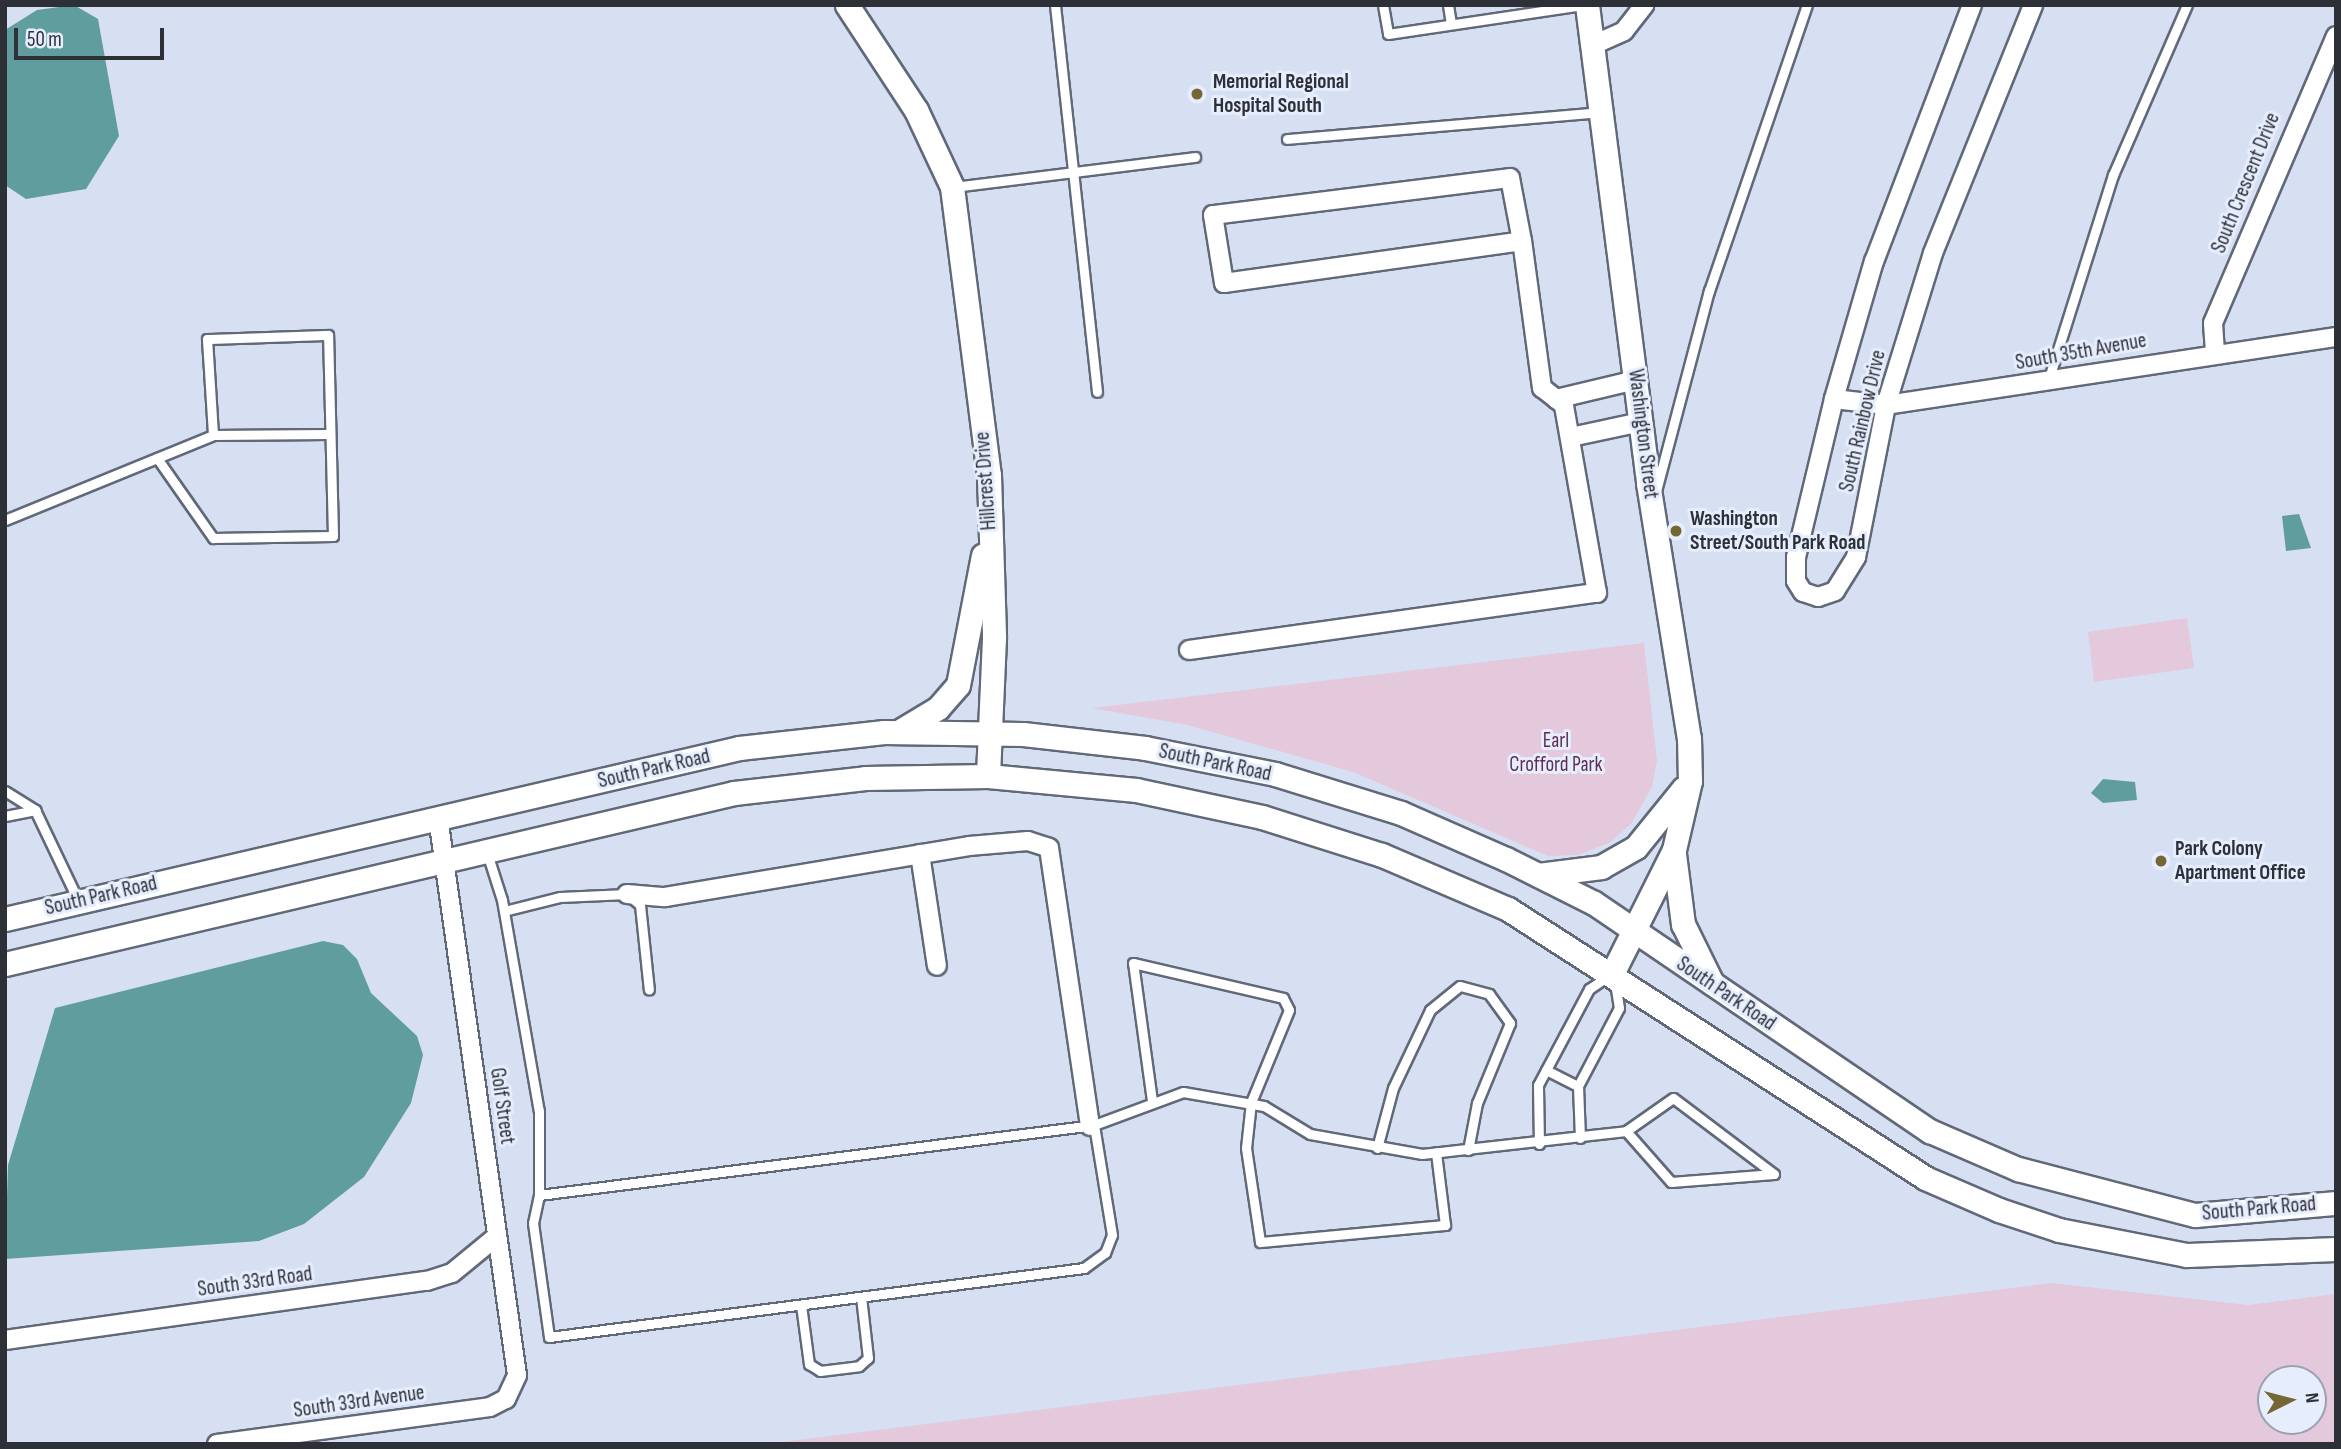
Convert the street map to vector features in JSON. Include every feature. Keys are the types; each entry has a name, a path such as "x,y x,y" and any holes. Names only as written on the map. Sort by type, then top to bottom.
{"street":[{"name":"Hillcrest Drive","path":"846,5 916,110 952,187 990,524 991,734 988,776"},
{"name":"Washington Street","path":"1587,5 1652,507 1686,706 1689,781 1674,850 1635,934 1613,972"},
{"path":"1593,45 1624,31 1644,5"},
{"name":"South Rainbow Drive","path":"1972,5 1874,261 1834,399 1796,557 1796,580 1802,592 1818,597 1835,591 1856,557 1886,405 1933,253 2034,5"},
{"name":"South Crescent Drive","path":"2215,352 2213,323 2336,36"},
{"path":"1189,650 1597,593 1571,438 1556,399 1542,388 1522,241 1510,178 1213,215 1224,283 1522,241"},
{"name":"South 35th Avenue","path":"1834,399 1886,405 2215,352 2336,337"},
{"path":"1556,399 1636,380"},
{"path":"1571,438 1641,422"},
{"path":"898,733 938,708 958,685 990,524"},
{"name":"South Park Road","path":"5,919 739,748 898,733 991,734 1145,748 1275,774 1401,813 1536,875 1594,903 1635,934 1930,1130 2018,1169 2195,1215 2336,1203"},
{"name":"South Park Road","path":"5,964 734,793 865,778 988,776 1136,790 1262,817 1382,855 1507,909 1613,972 1925,1178 1999,1210 2071,1233 2187,1255 2336,1249"},
{"path":"1536,875 1594,869 1636,847 1689,781"},
{"name":"Golf Street","path":"438,817 517,1375 506,1399"},
{"path":"627,894 665,897 920,854 1028,841 1049,848 1092,1125"},
{"path":"1674,850 1684,925 1714,986"},
{"path":"920,854 937,966"},
{"name":"South 33rd Road","path":"5,1340 427,1281 452,1273 497,1236"},
{"name":"South 33rd Avenue","path":"218,1444 506,1399"}],"lane":[{"path":"1055,5 1097,392"},
{"path":"1384,5 1388,34 1581,5"},
{"path":"1448,5 1451,24"},
{"path":"1652,507 1713,279 1807,5"},
{"path":"2048,381 2113,175 2187,5"},
{"path":"1287,139 1601,112"},
{"path":"952,187 1195,157"},
{"path":"157,458 213,538 333,536 327,434 328,335 207,339 213,435"},
{"path":"5,520 213,435 327,434"},
{"path":"5,791 35,810 79,902"},
{"path":"5,816 35,810"},
{"path":"486,850 504,911 539,1111 539,1195 533,1223 549,1337 1084,1268 1105,1253 1112,1235 1092,1125"},
{"path":"504,911 560,897 627,894 640,905 649,990"},
{"path":"1152,1101 1133,963 1283,998 1289,1010 1251,1102 1246,1148 1260,1241 1445,1224 1436,1153"},
{"path":"1539,1144 1538,1085 1589,989 1613,972 1619,1008 1578,1086 1580,1138"},
{"path":"1377,1148 1393,1088 1430,1010 1460,986 1489,994 1510,1023 1477,1103 1468,1150"},
{"path":"1546,1070 1578,1086"},
{"path":"539,1195 1092,1125 1152,1101 1183,1092 1251,1102 1310,1134 1377,1148 1436,1153 1539,1144 1626,1131 1673,1098 1774,1174 1671,1182 1626,1131"},
{"path":"801,1304 809,1364 820,1371 859,1366 868,1358 861,1297"}],"green space":[{"path":"2187,618 2194,668 2094,682 2088,632"},
{"name":"Earl Crofford Park","path":"1644,643 1657,760 1652,787 1631,824 1609,843 1578,855 1548,856 1353,772 1188,725 1092,708"},
{"path":"2052,1283 2248,1305 2336,1294 2336,1444 766,1444"}],"shaded area":[{"path":"74,5 98,19 119,136 86,189 26,199 5,185 5,30 37,10"},
{"path":"2299,514 2311,548 2286,551 2282,516"},
{"path":"2103,779 2135,782 2137,800 2103,803 2091,793"},
{"path":"323,941 343,945 357,959 371,993 417,1036 423,1055 411,1103 364,1177 304,1224 259,1241 5,1259 8,1165 55,1008"}],"place":[{"name":"Memorial Regional Hospital South","path":"1197,94"},
{"name":"Washington Street/South Park Road","path":"1676,531"},
{"name":"Park Colony Apartment Office","path":"2161,861"}]}
